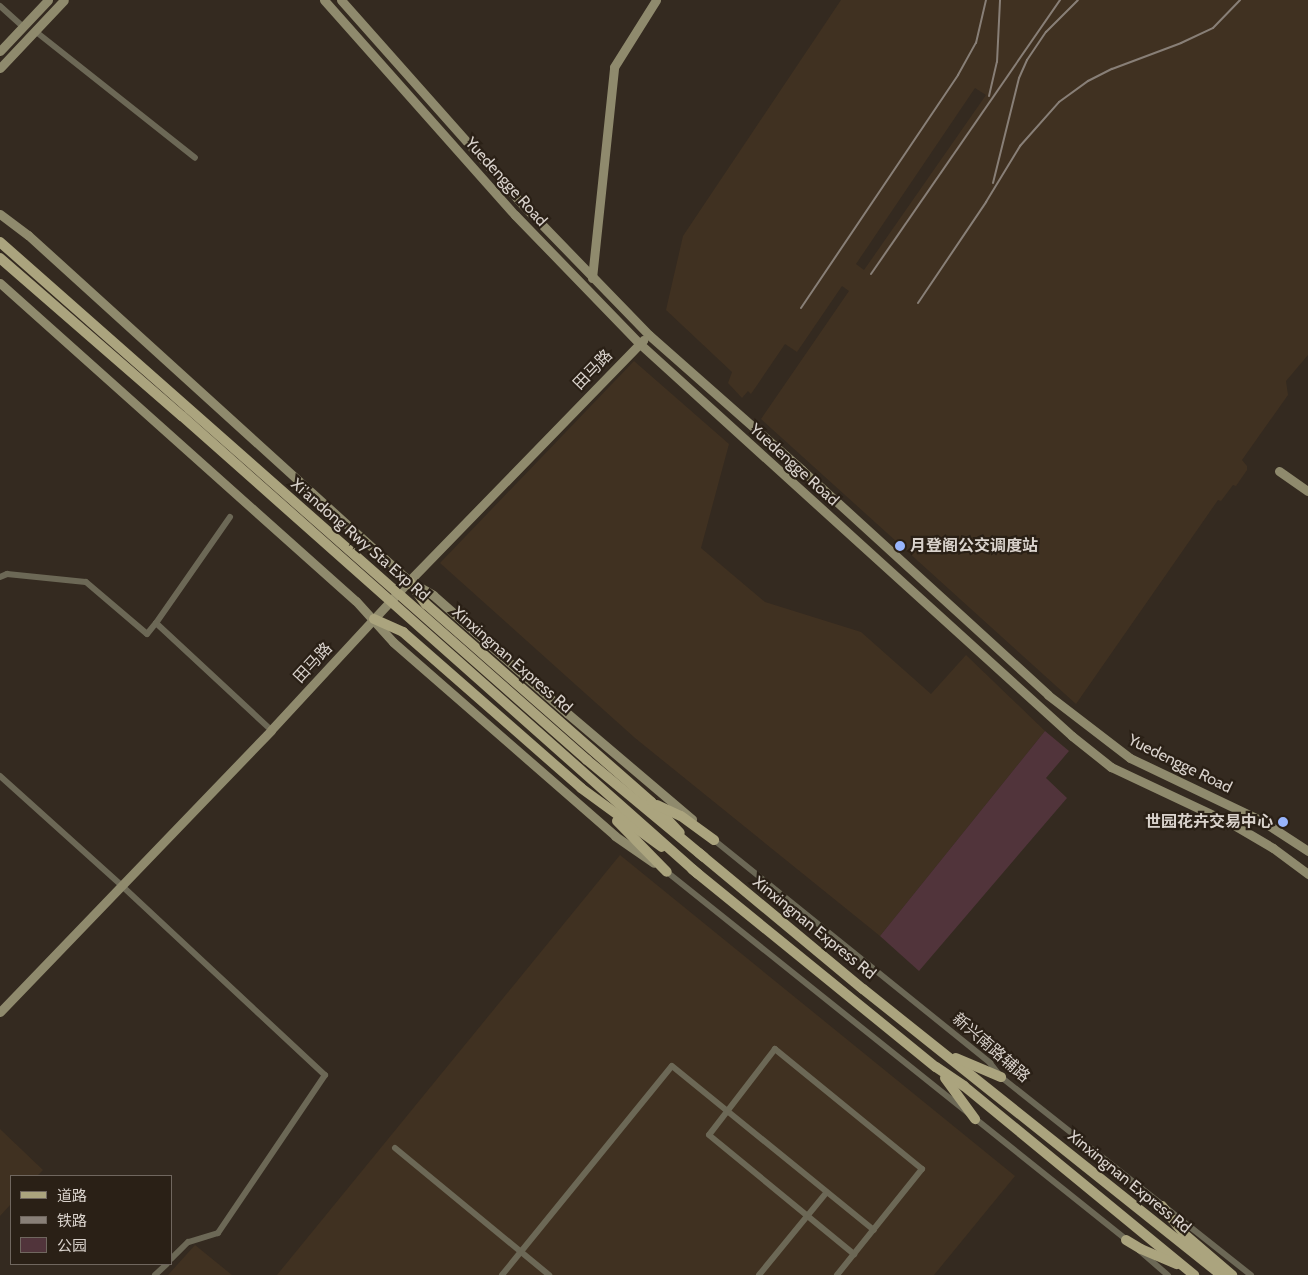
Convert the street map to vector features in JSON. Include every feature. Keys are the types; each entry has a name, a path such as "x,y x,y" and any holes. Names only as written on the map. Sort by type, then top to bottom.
{"main road":[{"path":"0,51 48,0"},
{"path":"0,68 64,0"},
{"name":"Yuedengge Road","path":"324,0 515,215 640,344 1090,752 1122,773 1234,825 1272,848 1308,874"},
{"name":"Yuedengge Road","path":"341,0 522,204 592,278 649,334 810,477 1048,695 1083,724 1130,758 1255,817 1308,851"},
{"path":"592,278 614,68 656,0"},
{"path":"0,214 35,241 409,581 433,595 714,840"},
{"name":"Xi'andong Rwy Sta Exp Rd","path":"0,242 587,760 704,857"},
{"name":"Xi'andong Rwy Sta Exp Rd","path":"0,258 182,416 698,874"},
{"path":"0,284 374,619 393,642 615,836 667,872"},
{"name":"田马路","path":"0,1012 271,730 409,581 649,334"},
{"path":"1279,471 1308,491"},
{"name":"Xinxingnan Express Rd","path":"409,581 426,604 651,802 704,857 944,1053 1222,1275"},
{"name":"Xinxingnan Express Rd","path":"374,619 403,632 581,788 698,874 936,1067 964,1086 1194,1275"},
{"path":"581,788 639,841 667,872"},
{"path":"651,802 681,816 714,840"},
{"path":"944,1053 1001,1076"},
{"path":"936,1067 975,1119"},
{"path":"1162,1206 1222,1275"},
{"path":"1126,1240 1153,1255 1186,1268"},
{"path":"1194,1245 1232,1275"}],"street":[{"path":"0,6 23,27"},
{"path":"34,31 195,158"},
{"path":"0,577 7,574 86,582 147,634 230,517"},
{"path":"156,623 271,730"},
{"path":"0,776 121,885 325,1075 218,1232 188,1242 172,1258"},
{"name":"新兴南路辅路","path":"714,840 990,1063 1001,1076 1251,1275"},
{"path":"667,872 1168,1275"},
{"path":"837,1275 874,1230 922,1169 774,1049 709,1135 854,1254"},
{"path":"502,1275 672,1066 874,1230"},
{"path":"395,1148 549,1275"},
{"path":"758,1275 827,1192"},
{"path":"155,1275 166,1265"}],"shaded area":[{"path":"841,0 1308,0 1308,355 1286,381 1288,395 1242,460 1247,466 1247,470 1236,486 1233,485 1221,501 1218,500 1076,704 761,419 849,291 842,286 797,352 785,344 751,394 748,391 742,398 728,383 732,372 666,310 683,236","holes":["975,88 986,95 864,270 856,264"]},
{"path":"634,361 729,444 701,548 765,602 861,632 931,694 966,655 1045,731 880,936 635,738 440,563"},
{"path":"620,855 1015,1176 934,1275 277,1275"},
{"path":"0,1129 43,1170 38,1175 10,1175 10,1205 0,1216"},
{"path":"195,1245 232,1275 168,1275"}],"green space":[{"path":"1045,731 1069,751 1046,778 1067,798 919,971 880,936"}],"railway":[{"path":"801,308 958,75 976,43 986,0"},
{"path":"989,96 997,62 1000,0"},
{"path":"871,274 1060,0"},
{"path":"993,183 1019,78 1027,60 1046,32 1078,0"},
{"path":"918,303 986,202 1020,146 1059,102 1088,81 1112,69 1181,43 1213,28 1240,0"}],"place":[{"name":"月登阁公交调度站","path":"900,546"},
{"name":"世园花卉交易中心","path":"1283,822"}]}
